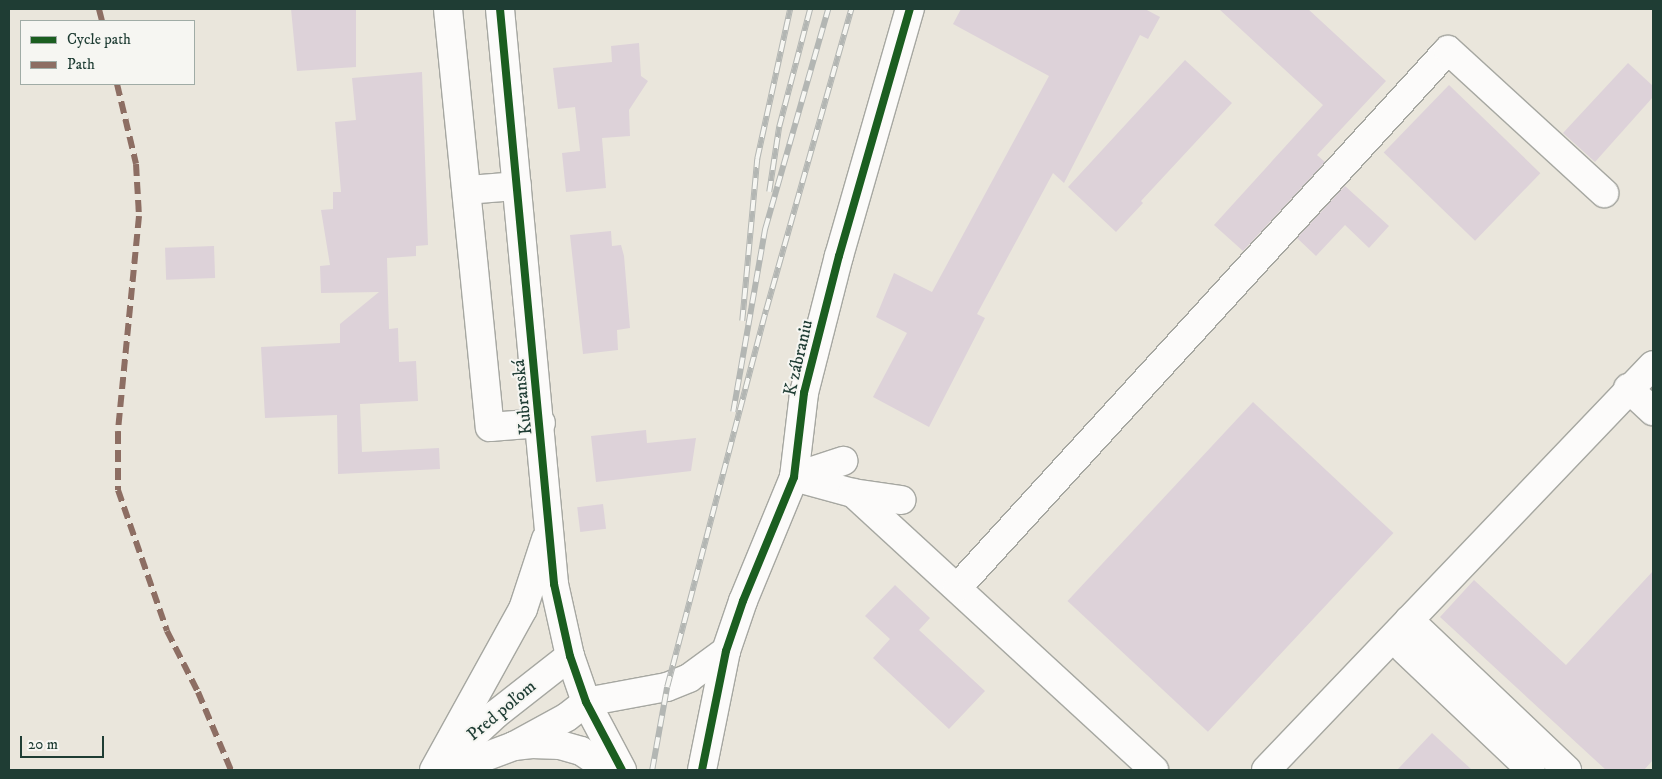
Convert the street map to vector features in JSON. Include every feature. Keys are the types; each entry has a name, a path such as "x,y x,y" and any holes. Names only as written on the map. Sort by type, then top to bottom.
{"street":[{"name":"Kubranská","path":"448,9 490,428 541,423"},
{"name":"Kubranská","path":"500,9 541,423 554,584 570,656 586,702 622,770"},
{"name":"K zábraniu","path":"702,770 726,651 743,601 794,477 804,393 839,256 910,9"},
{"path":"957,588 1448,50 1604,193"},
{"path":"467,190 517,186"},
{"path":"1266,770 1628,388 1653,365"},
{"path":"1628,388 1653,411"},
{"path":"794,477 843,462"},
{"path":"794,477 853,493 901,500"},
{"path":"853,493 1154,770"},
{"path":"435,770 523,609 549,528"},
{"path":"1409,620 1567,770"},
{"path":"1404,649 1531,770"},
{"path":"586,702 667,687 689,678 726,651"},
{"name":"Pred poľom","path":"435,770 496,714 570,656"},
{"name":"Pred poľom","path":"450,770 514,746 568,717 586,702"},
{"name":"Pred poľom","path":"514,746 560,745 582,751 610,770"}],"building":[{"path":"291,9 356,9 356,67 297,71"},
{"path":"961,9 1145,9 1160,17 1148,39 1140,35 1064,183 1053,173 977,314 985,318 929,427 873,397 907,333 876,317 894,273 932,292 1049,76 953,24"},
{"path":"1219,9 1308,9 1386,81 1317,155 1325,162 1243,251 1214,225 1323,105"},
{"path":"639,43 641,76 648,81 629,110 630,136 602,138 606,188 566,192 562,153 580,151 575,107 558,109 553,68 612,62 611,46"},
{"path":"1185,60 1232,103 1141,201 1143,203 1116,232 1068,187"},
{"path":"1628,63 1653,86 1653,97 1595,162 1563,133"},
{"path":"422,72 428,245 416,246 416,256 387,258 389,329 398,328 399,362 416,361 418,401 360,404 362,452 439,448 440,469 338,474 337,415 265,418 261,347 340,343 340,324 379,292 321,293 320,266 330,265 321,210 333,209 333,192 341,192 335,122 356,120 352,78"},
{"path":"1449,85 1540,173 1475,241 1384,153"},
{"path":"1345,186 1389,226 1369,248 1345,225 1316,256 1297,238"},
{"path":"611,231 612,246 621,245 624,256 630,328 617,330 618,350 583,354 570,235"},
{"path":"214,246 215,278 166,280 165,248"},
{"path":"1253,402 1393,533 1208,732 1067,601"},
{"path":"646,430 647,443 696,438 691,471 596,482 591,436"},
{"path":"603,504 606,529 580,532 577,507"},
{"path":"1653,571 1653,760 1644,770 1606,770 1440,617 1474,580 1566,665"},
{"path":"895,585 930,618 919,630 985,691 949,729 873,658 890,639 865,616"},
{"path":"1432,733 1472,770 1397,770"}],"railway":[{"path":"742,321 757,159 790,9"},
{"path":"769,192 779,127 810,9"},
{"path":"733,412 765,229 828,9"},
{"path":"652,770 667,687 766,310 851,9"}],"marked path":[{"path":"99,9 102,20"},
{"path":"117,85 136,164 139,216 118,432 118,490 167,631 198,692 231,770"}],"cycle path":[{"path":"500,9 554,584 570,656 586,702 622,770"},
{"path":"702,770 726,651 743,601 794,477 804,393 839,256 910,9"}]}
